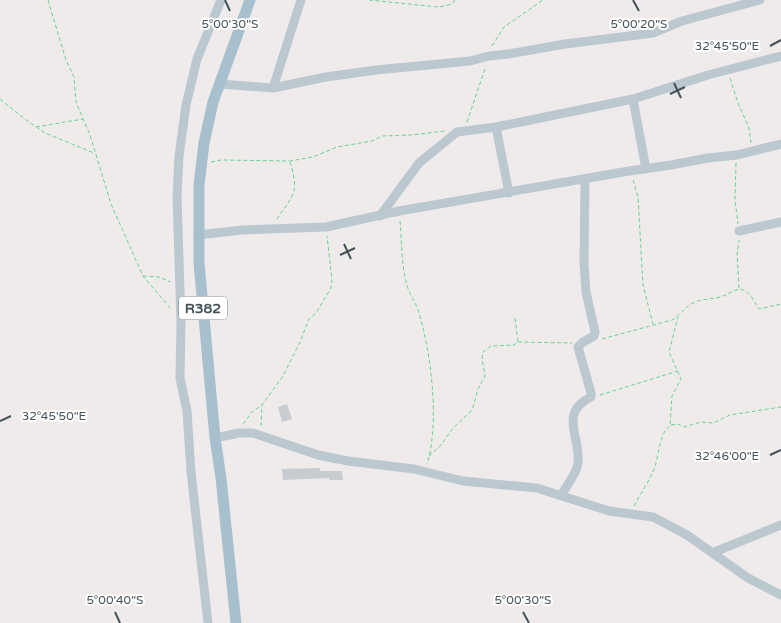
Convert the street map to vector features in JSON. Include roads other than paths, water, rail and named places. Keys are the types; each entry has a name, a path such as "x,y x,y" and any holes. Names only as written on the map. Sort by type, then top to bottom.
{"main road":[{"name":"R382","path":"236,623 215,438 198,235 200,165 213,102 250,0"}],"street":[{"path":"208,623 191,472 187,411 180,378 181,322 177,197 182,131 197,60 221,0"},
{"path":"273,88 301,0"},
{"path":"219,84 273,88 326,77 470,61 489,56 565,44 653,33 682,21 760,0"},
{"path":"380,216 420,163 456,132 496,127 633,100 725,70 781,56"},
{"path":"633,100 646,169"},
{"path":"496,127 509,193"},
{"path":"198,235 242,230 326,227 399,211 629,171 737,155 781,144"},
{"path":"562,494 578,466 574,434 574,413 578,405 591,397 578,347 594,336 594,325 586,292 583,257 585,179"},
{"path":"739,231 781,222"},
{"path":"215,438 239,433 261,434 318,455 424,472 463,481 537,488 562,494 609,511 654,517 748,578 781,595"},
{"path":"712,553 781,525"}]}
